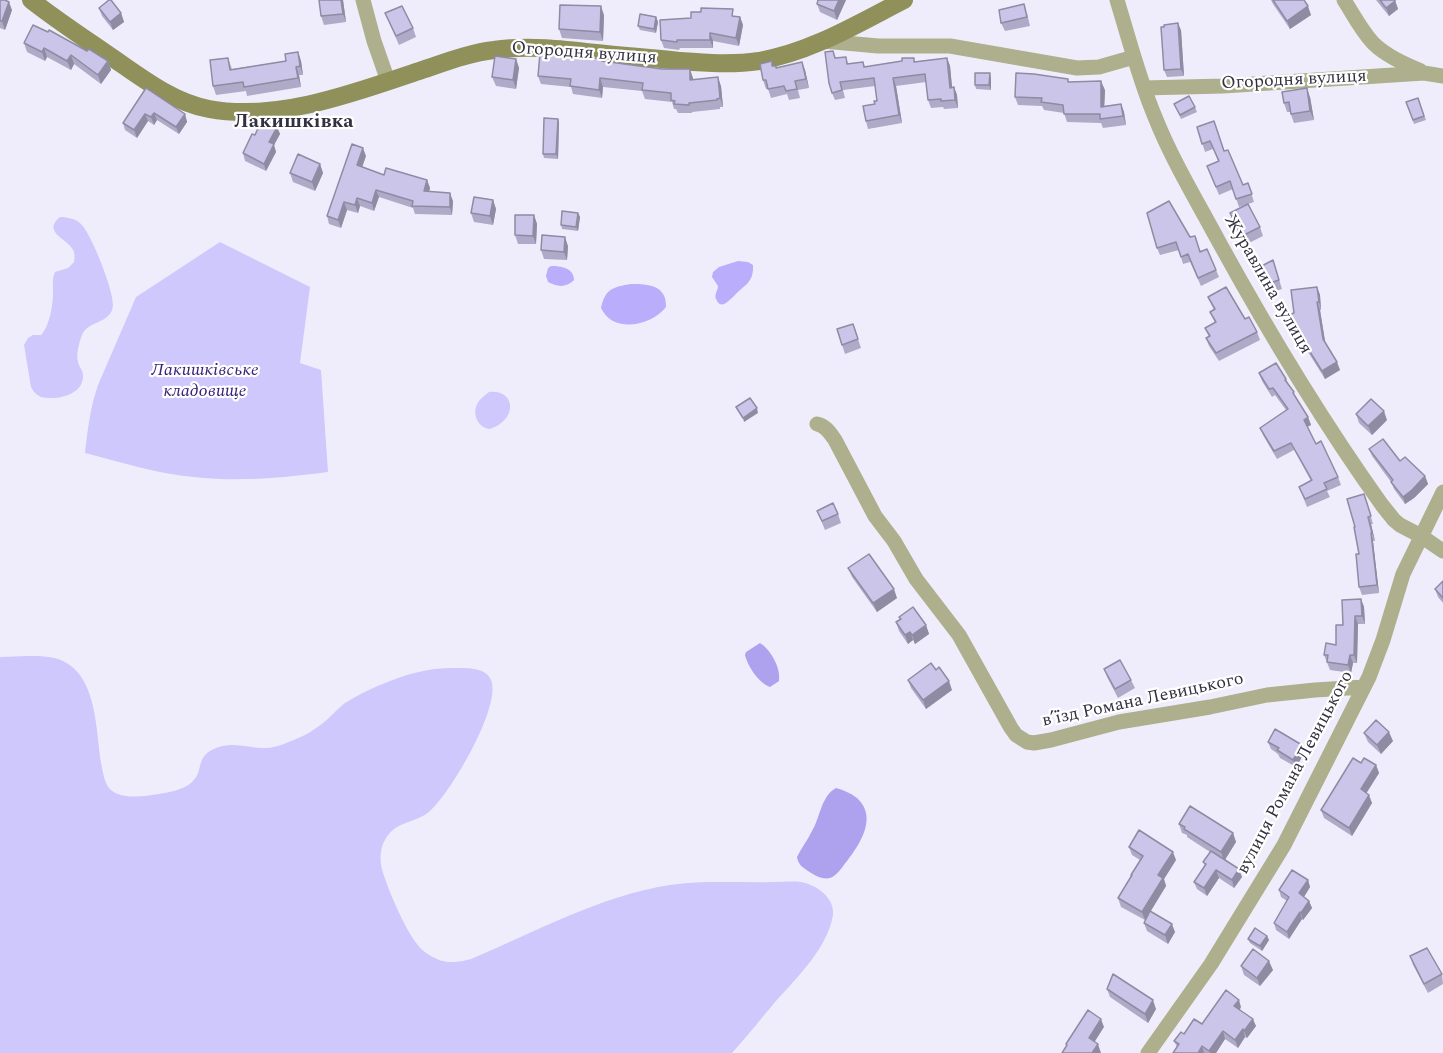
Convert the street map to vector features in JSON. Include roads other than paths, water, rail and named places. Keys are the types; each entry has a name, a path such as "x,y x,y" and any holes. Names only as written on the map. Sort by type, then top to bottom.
{"street":[{"name":"Огородня вулиця","path":"31,0 76,33 169,94 207,109 243,112 282,109 327,99 462,57 507,48 550,49 726,63 750,62 774,57 823,41 878,46 950,46 1077,68 1099,67 1134,57"},
{"path":"363,0 388,81"},
{"path":"823,41 904,0"},
{"name":"Журавлина вулиця","path":"1117,0 1144,88 1164,138 1245,290 1305,389 1389,514 1400,525 1443,551"},
{"path":"1344,0 1366,34 1382,50 1424,73"},
{"name":"Огородня вулиця","path":"1144,88 1234,85 1424,73 1443,76"},
{"name":"в’їзд Романа Левицького","path":"817,424 829,431 835,440 875,516 894,541 916,579 959,635 1006,719 1016,735 1022,739 1034,743 1127,720 1290,692 1364,687"},
{"name":"вулиця Романа Левицького","path":"1148,1053 1211,963 1275,861 1297,820 1364,687 1383,640 1403,574 1443,492"}],"district":[{"name":"Лакишківка","path":"294,123"}],"park label":[{"name":"Лакишківське кладовище","path":"205,382"}]}
